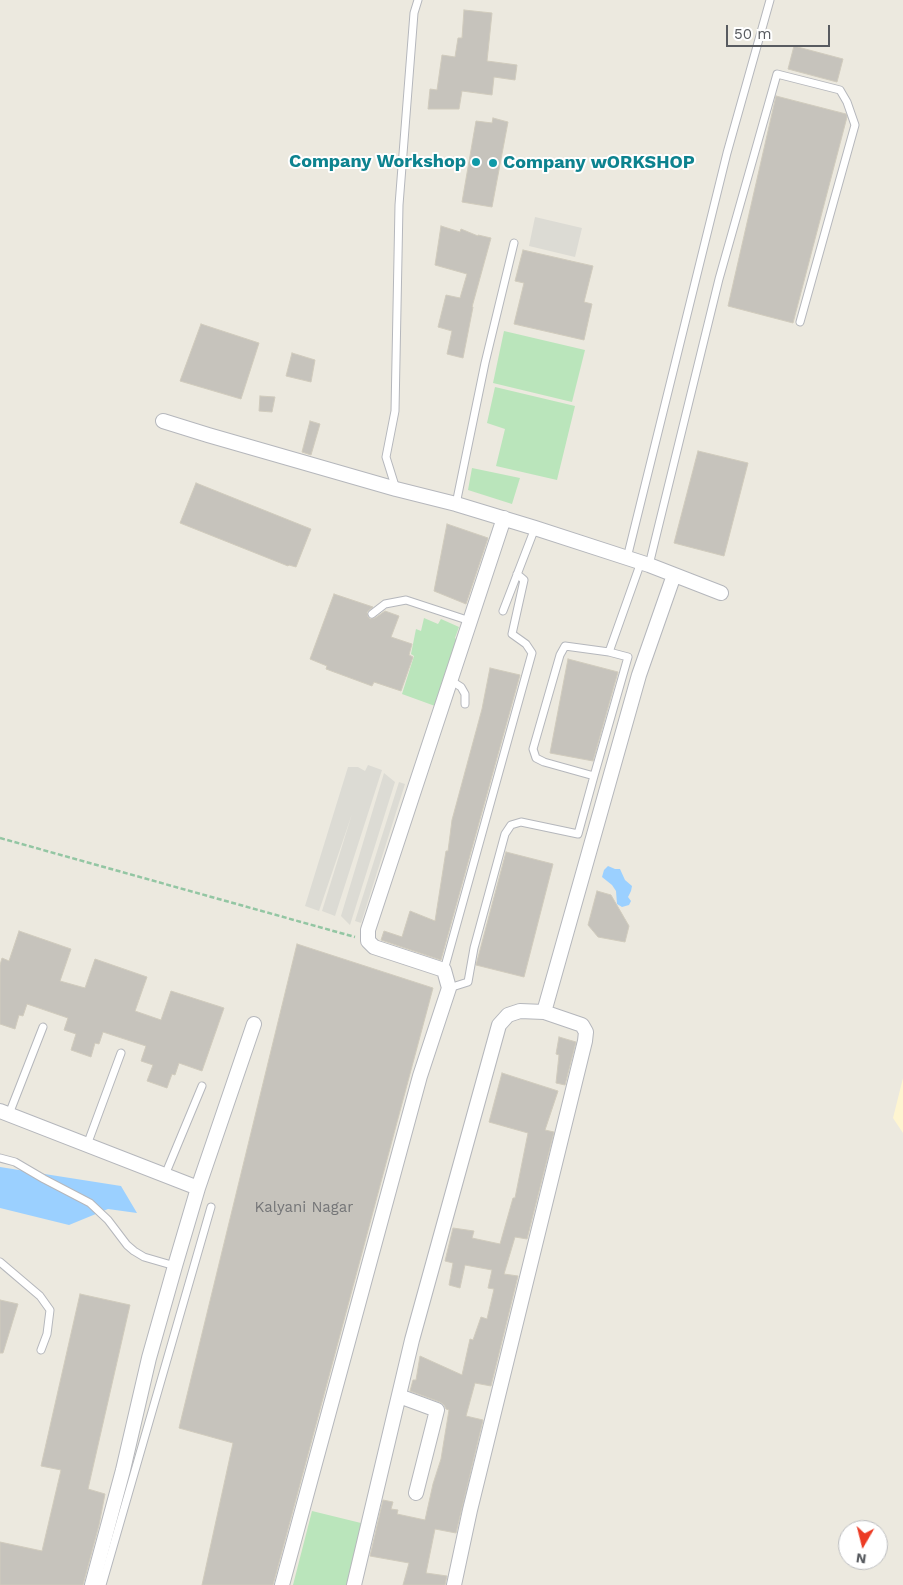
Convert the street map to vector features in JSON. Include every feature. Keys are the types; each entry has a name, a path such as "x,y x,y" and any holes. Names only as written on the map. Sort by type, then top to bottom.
{"street":[{"path":"163,421 208,436 504,518 674,574 721,593"},
{"path":"282,1585 420,1076 449,988 444,970 374,947 368,941 368,930 504,518"},
{"path":"544,1012 638,675 674,574"},
{"path":"354,1585 412,1340 499,1025 508,1015 520,1011 544,1012 582,1025 586,1032 585,1041 472,1500 454,1585"},
{"path":"92,1585 124,1470 149,1358 175,1266 198,1188 254,1024"},
{"path":"5,1113 198,1188"},
{"path":"399,1396 438,1410 416,1493"}],"lane":[{"path":"396,489 386,456 395,411 399,205 414,13 418,0"},
{"path":"627,558 727,153 770,0"},
{"path":"609,652 645,564 718,279 777,74 840,90 847,102 855,125 800,322"},
{"path":"456,504 485,363 514,243"},
{"path":"503,611 535,528"},
{"path":"444,970 532,653 526,644 512,634 524,580 517,574"},
{"path":"372,614 385,604 406,600 470,620"},
{"path":"449,988 468,982 474,948 504,834 511,825 520,822 578,834 628,657 609,652 565,646 560,655 533,749 536,758 544,762 594,776"},
{"path":"450,680 461,688 465,694 465,704"},
{"path":"5,1113 43,1027"},
{"path":"87,1145 121,1053"},
{"path":"165,1175 202,1086"},
{"path":"0,1158 15,1162 90,1203 108,1220 127,1245 134,1251 144,1257 175,1266"},
{"path":"102,1585 211,1207"},
{"path":"0,1262 40,1296 50,1310 47,1334 41,1350"}],"path":[{"path":"0,838 368,941"}],"shaded area":[{"path":"535,217 582,228 575,257 529,246"},
{"path":"368,765 382,770 335,916 322,911 352,814 319,911 305,906 348,767 358,767 365,771"},
{"path":"384,773 395,782 350,925 341,916"},
{"path":"399,782 405,784 361,923 355,921"},
{"path":"903,1078 903,1133 893,1118"}],"green space":[{"path":"504,331 585,350 572,402 493,383"},
{"path":"495,387 575,406 557,480 496,466 505,429 487,423"},
{"path":"472,468 520,478 512,504 468,490"},
{"path":"424,618 438,624 441,619 459,627 455,638 457,640 435,706 402,694 414,656 411,654 416,629 421,631"},
{"path":"312,1511 361,1523 348,1585 293,1585"}],"water":[{"path":"608,866 620,869 625,880 632,886 628,897 631,901 629,905 622,907 617,904 616,891 602,877 604,870"},
{"path":"0,1167 121,1186 137,1213 108,1209 69,1225 0,1208"}],"building":[{"path":"464,10 492,13 487,61 517,65 515,80 494,77 492,95 462,91 459,109 428,109 430,89 437,90 442,55 455,57 458,38 462,38"},
{"path":"794,46 843,59 837,82 788,69"},
{"path":"776,96 846,114 847,117 793,323 728,306"},
{"path":"493,118 508,122 492,207 462,202 476,121 492,123"},
{"path":"441,226 460,232 461,229 478,236 491,238 472,307 463,358 447,354 452,331 438,327 446,295 460,298 467,274 435,265"},
{"path":"523,250 593,266 584,302 592,304 584,340 514,324 524,283 515,281"},
{"path":"201,324 259,343 241,399 180,381"},
{"path":"292,353 315,360 311,382 286,376"},
{"path":"260,396 275,397 272,412 259,411"},
{"path":"310,421 320,424 311,455 302,452"},
{"path":"698,451 748,463 724,556 674,543"},
{"path":"196,483 311,529 296,567 288,566 180,523"},
{"path":"447,524 488,538 466,604 434,591"},
{"path":"334,594 373,607 367,612 370,619 385,611 399,616 391,637 412,644 409,655 413,657 401,691 374,682 372,686 326,669 327,666 310,659"},
{"path":"568,659 618,672 593,761 550,753"},
{"path":"490,668 520,675 441,960 381,940 384,931 402,937 410,911 435,921 452,820 482,709"},
{"path":"506,852 553,864 524,977 476,965"},
{"path":"597,891 611,895 629,926 625,942 598,937 588,925"},
{"path":"19,931 71,949 60,981 85,988 95,959 147,977 135,1011 161,1020 171,991 224,1008 202,1071 179,1063 175,1075 172,1074 167,1088 147,1081 153,1065 141,1061 146,1046 103,1032 99,1044 95,1043 91,1057 71,1050 76,1034 64,1030 68,1018 27,1004 23,1016 19,1015 15,1029 0,1024 0,965 2,958 9,961"},
{"path":"297,944 433,988 273,1585 202,1585 233,1443 179,1428"},
{"path":"559,1037 576,1042 565,1085 556,1083 559,1055 556,1054"},
{"path":"502,1073 558,1091 545,1130 554,1132 527,1239 515,1237 504,1274 518,1276 491,1386 475,1383 466,1416 483,1420 456,1533 435,1529 426,1573 447,1576 445,1585 403,1585 409,1563 370,1556 383,1500 393,1502 391,1509 398,1510 397,1514 425,1520 441,1459 449,1410 440,1402 410,1391 413,1380 416,1380 420,1356 462,1375 470,1339 473,1340 481,1317 487,1319 494,1289 488,1288 492,1270 465,1265 460,1288 449,1285 453,1263 445,1261 453,1228 474,1231 472,1238 500,1244 513,1198 515,1198 528,1133 489,1122"},
{"path":"80,1294 130,1305 88,1489 105,1494 83,1585 0,1585 0,1542 42,1551 61,1470 41,1466"},
{"path":"0,1300 18,1304 3,1353 0,1353"}],"place":[{"name":"Company Workshop","path":"476,162"},
{"name":"Company wORKSHOP","path":"493,163"}]}
